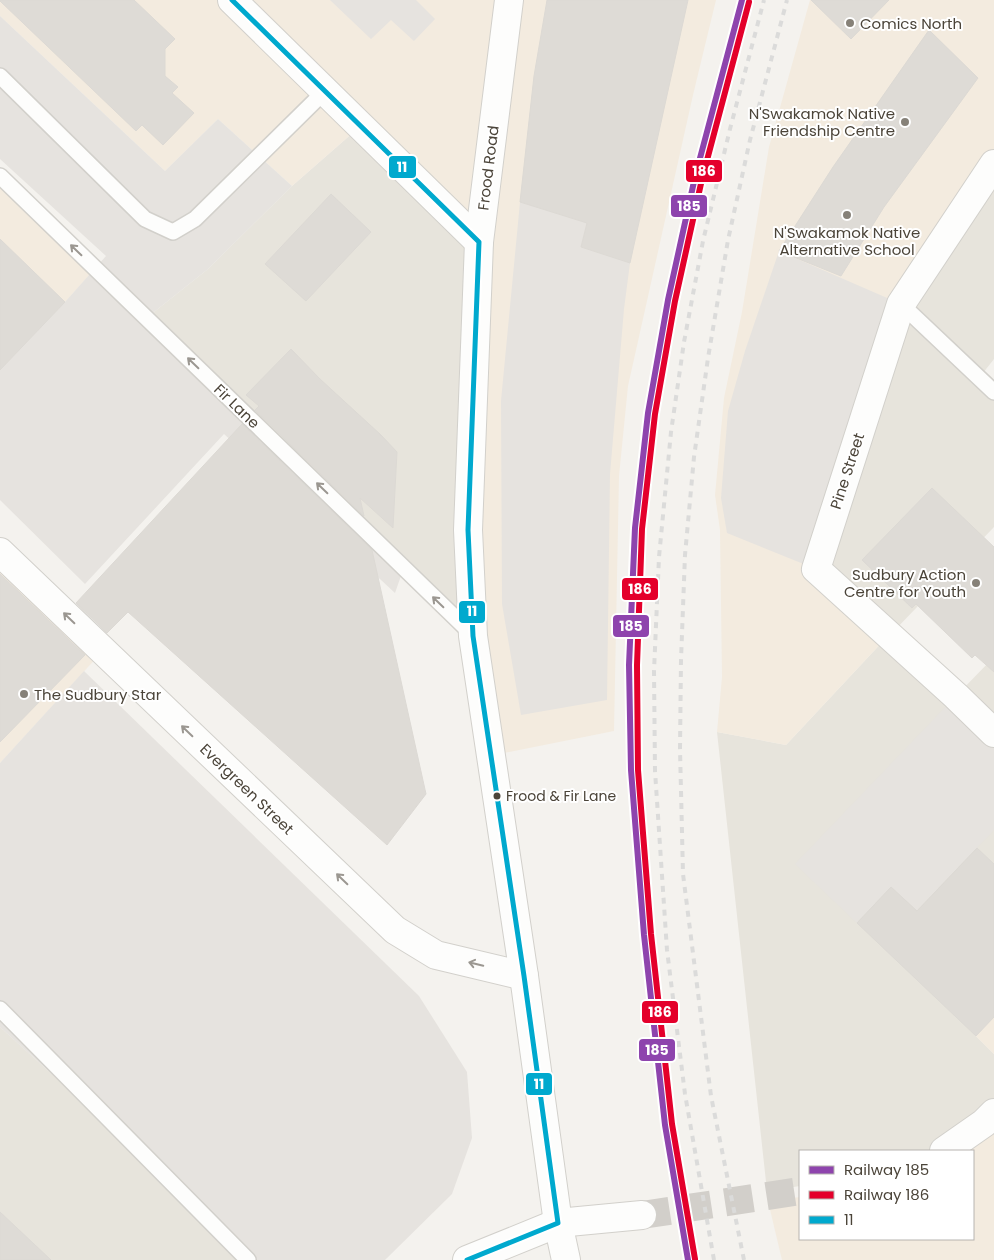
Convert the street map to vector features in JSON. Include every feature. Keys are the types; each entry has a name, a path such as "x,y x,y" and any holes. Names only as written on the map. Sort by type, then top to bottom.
{"street":[{"path":"232,0 479,242"},
{"name":"Frood Road","path":"509,0 479,242 468,530 473,636 524,976 558,1223 566,1260"},
{"name":"Pine Street","path":"994,164 901,304 816,569 994,733"},
{"name":"Evergreen Street","path":"0,552 395,930 436,955 524,976"},
{"path":"945,1150 984,1123 994,1113"},
{"path":"467,1260 558,1223 642,1215"}],"lane":[{"path":"0,76 145,219 172,232 195,219 325,91"},
{"name":"Fir Lane","path":"0,176 473,636"},
{"path":"901,304 994,392"},
{"path":"0,1008 248,1260"}],"shaded area":[{"path":"0,0 227,0 356,130 292,186 218,119 165,171 0,16"},
{"path":"237,0 716,0 628,386 619,476 614,731 499,754 483,636 478,530 488,242"},
{"path":"330,0 416,0 435,19 414,41 391,20 371,39"},
{"path":"810,0 994,0 994,155 894,306 812,570 886,638 786,745 717,732 722,677 720,530 715,495 724,398 742,312 769,147"},
{"path":"0,16 165,171 218,119 292,186 208,269 147,319 403,570 395,593 224,434 85,584 0,500 0,370 106,256 0,159"},
{"path":"356,130 475,242 470,630 149,316 208,269 292,186"},
{"path":"994,173 994,359 979,378 994,392 994,527 892,633 821,566 903,312"},
{"path":"0,180 93,271 0,370"},
{"path":"520,202 587,223 581,247 630,263 624,309 610,474 607,700 521,715 502,604 501,401"},
{"path":"779,251 901,304 816,569 727,533 721,498 728,411 745,351"},
{"name":"The Sudbury Star","path":"0,558 99,655 0,763"},
{"path":"886,638 994,740 994,1017 976,1036 994,1054 994,1106 934,1150 799,1150 799,1186 767,1191 717,732 786,745"},
{"path":"994,657 994,727 958,694"},
{"path":"84,671 419,996 467,1072 472,1138 452,1194 385,1260 256,1260 0,1027 0,763"},
{"path":"956,696 994,733 994,830 917,911 891,887 857,923 795,864"},
{"path":"994,1017 994,1054 976,1036"},
{"path":"0,1027 256,1260 0,1260"},
{"path":"994,1121 994,1260 782,1260 768,1201 799,1197 799,1240 974,1240 974,1150 954,1150"}],"building":[{"path":"0,0 134,0 175,39 165,49 165,76 178,87 172,93 194,113 163,145 142,125 136,131"},
{"path":"547,0 688,0 630,263 581,247 587,223 520,202 534,76"},
{"name":"Comics North","path":"811,0 889,0 851,39"},
{"name":"N'Swakamok Native Friendship Centre","path":"929,30 978,78 884,207 841,276 779,251 833,167"},
{"path":"331,194 371,232 306,301 265,264"},
{"path":"0,239 65,302 0,370"},
{"path":"291,349 397,452 393,528 360,498 364,516 255,410 259,406 246,395"},
{"path":"242,424 372,550 426,794 387,845 128,612 107,633 76,603"},
{"path":"932,488 994,547 994,672 975,655 972,658 916,604 912,608 862,560"},
{"name":"The Sudbury Star","path":"0,574 85,655 0,742"},
{"path":"977,848 994,864 994,1017 976,1036 857,923 891,887 917,911"},
{"path":"0,1212 51,1260 0,1260"}],"tunnel":[{"path":"642,1215 799,1191"}],"railway":[{"path":"714,1260 685,1094 667,950 655,771 654,671 659,557 671,432 684,342 703,241 764,0"},
{"path":"744,1260 711,1096 683,874 680,749 681,660 685,555 694,457 708,358 728,240 750,140 787,0"}],"rail line":[{"name":"185","path":"688,1260 665,1125 644,935 631,770 629,665 635,528 648,413 668,300 695,177 742,0"},
{"name":"186","path":"695,1259 672,1124 651,934 638,770 637,665 642,529 655,414 675,301 702,179 749,2"}],"transit line":[{"name":"11","path":"232,0 479,242 468,530 473,636 524,976 558,1223 467,1260"}],"place":[{"name":"Comics North","path":"850,23"},
{"name":"N'Swakamok Native Friendship Centre","path":"905,122"},
{"name":"N'Swakamok Native Alternative School","path":"847,215"},
{"name":"Sudbury Action Centre for Youth","path":"976,583"},
{"name":"The Sudbury Star","path":"24,694"},
{"name":"Frood & Fir Lane","path":"497,796"}]}
